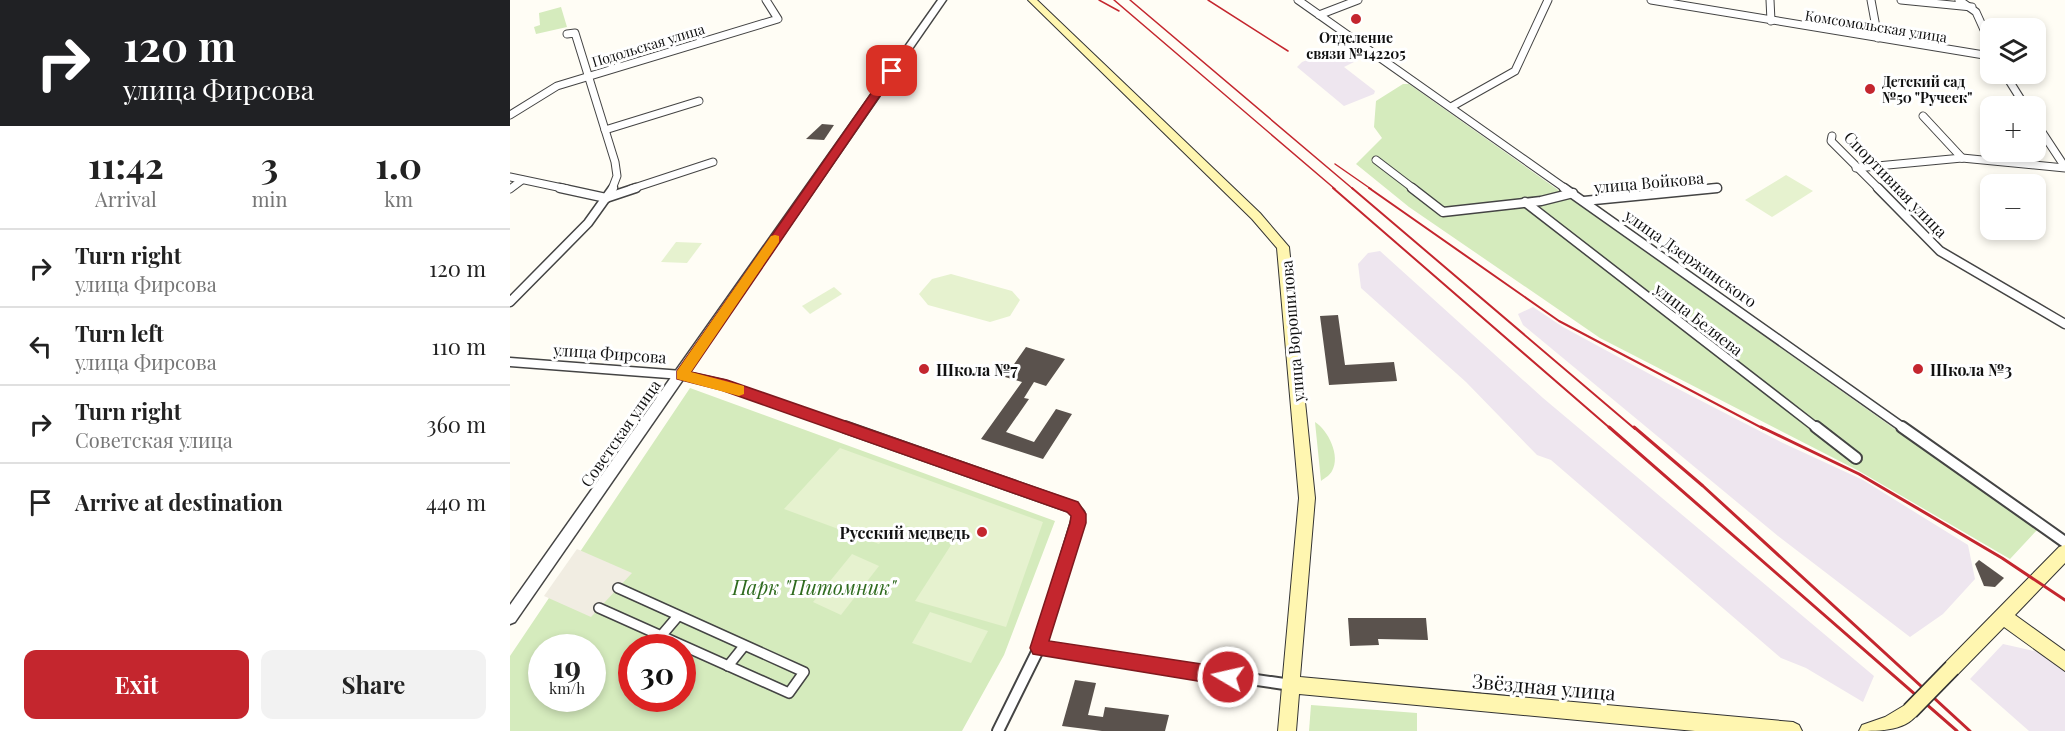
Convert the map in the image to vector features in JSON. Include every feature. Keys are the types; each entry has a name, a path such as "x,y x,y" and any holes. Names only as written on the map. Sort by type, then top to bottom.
{"main road":[{"name":"улица Ворошилова","path":"1032,0 1256,216 1283,247 1307,498 1287,731"},
{"path":"1868,731 1888,725 1910,711 2065,552"},
{"path":"2003,615 2065,662"},
{"name":"Звёздная улица","path":"1291,685 1793,731"}],"street":[{"name":"Подольская улица","path":"510,115 557,86 778,19 766,0"},
{"name":"Советская улица","path":"510,617 942,0"},
{"name":"улица Дзержинского","path":"1298,0 2065,542"},
{"path":"1319,15 1346,2 1358,0"},
{"path":"1451,107 1515,71 1548,0"},
{"name":"Комсомольская улица","path":"1651,0 1980,54"},
{"path":"1770,0 1771,21"},
{"path":"1871,0 1878,38"},
{"path":"1901,0 1962,8 1972,7"},
{"path":"1959,0 1972,7 1980,23"},
{"path":"510,302 590,220 606,198 617,177 615,162 571,33"},
{"path":"604,130 699,102"},
{"path":"1923,116 1962,158"},
{"name":"Спортивная улица","path":"1832,136 1832,141 1856,168 1940,251 2065,324"},
{"path":"2046,138 2065,167"},
{"path":"1856,168 1962,158 2065,167"},
{"path":"1376,160 1440,211 1490,204 1556,199 1573,193"},
{"path":"510,177 606,198 713,162"},
{"path":"510,189 522,180"},
{"name":"улица Войкова","path":"1584,201 1717,188"},
{"name":"улица Беляева","path":"1525,202 1856,458"},
{"name":"улица Фирсова","path":"510,362 681,375 722,384 1072,507 1079,514 1078,523 1039,648"},
{"path":"618,588 804,672 789,693 696,652"},
{"path":"599,608 657,634"},
{"path":"663,634 678,616"},
{"path":"728,666 744,646"},
{"path":"998,731 1039,648 1291,685"}],"shaded area":[{"path":"1336,49 1354,62 1344,67 1375,91 1374,94 1344,106 1297,67 1302,62"},
{"path":"1380,251 1543,398 1874,676 1863,702 1806,668 1781,658 1551,460 1537,455 1466,382 1361,288 1358,264 1368,253"},
{"path":"1533,307 1563,327 1657,378 1783,443 1863,480 1968,545 1975,579 1943,614 1910,637 1778,536 1523,325 1518,314"},
{"path":"577,549 632,573 591,617 544,596"},
{"path":"2003,644 2039,652 2065,670 2065,731 2029,731 1970,679"}],"green space":[{"path":"561,7 567,27 536,34 534,27 540,25 539,13"},
{"path":"1403,84 1409,84 2037,530 2010,559 1859,471 1600,338 1409,207 1356,164 1382,138 1374,127 1376,101"},
{"path":"1786,175 1813,191 1772,217 1745,200"},
{"path":"676,242 702,243 687,263 661,262"},
{"path":"951,274 1012,291 1020,300 1010,316 990,322 928,305 919,294 932,279"},
{"path":"834,287 842,294 810,314 802,306"},
{"name":"Парк \"Питомник\"","path":"690,388 1055,521 1004,655 962,731 510,731 510,656"},
{"path":"1315,422 1332,444 1335,458 1331,472 1321,481"},
{"name":"Русский медведь","path":"840,448 1043,522 1006,627 915,601 953,542 896,522 879,544 784,509"},
{"path":"852,554 879,566 841,615 813,602"},
{"path":"930,612 988,631 971,663 912,643"},
{"path":"1311,705 1417,713 1417,731 1309,731"}],"building":[{"path":"822,124 834,125 824,140 806,139"},
{"path":"1338,315 1345,365 1394,362 1397,381 1329,385 1320,316"},
{"path":"1026,347 1065,359 1046,386 1034,382 1024,398 1029,399 1006,432 1034,442 1056,409 1072,414 1043,459 981,439 1022,382 1005,377"},
{"path":"1979,560 2004,578 1995,587 1984,586 1975,564"},
{"path":"1348,618 1426,618 1428,640 1378,639 1379,645 1350,646"},
{"path":"1075,680 1096,683 1088,715 1103,717 1105,707 1169,715 1165,731 1102,731 1062,726"}],"railway":[{"path":"1099,0 1119,11"},
{"path":"1114,0 1335,189"},
{"path":"1130,0 1353,189"},
{"path":"1208,0 1288,51"},
{"path":"1335,164 1371,189"},
{"path":"1333,188 1611,429"},
{"path":"1352,188 1635,429"},
{"path":"1369,188 1559,321 1764,429"},
{"path":"1609,427 1957,731"},
{"path":"1634,427 1703,486 1970,731"},
{"path":"1761,427 1859,474 2002,558 2065,600"}],"slow traffic":[{"path":"739,390 681,375 775,239"}],"place":[{"name":"Отделение связи №142205","path":"1356,19"},
{"name":"Детский сад №50 \"Ручеек\"","path":"1870,89"},
{"name":"Школа №7","path":"924,369"},
{"name":"Школа №3","path":"1918,369"},
{"name":"Русский медведь","path":"982,532"}],"route":[{"path":"892,71 681,375 722,384 1072,507 1079,514 1078,523 1039,648 1228,677"}]}
